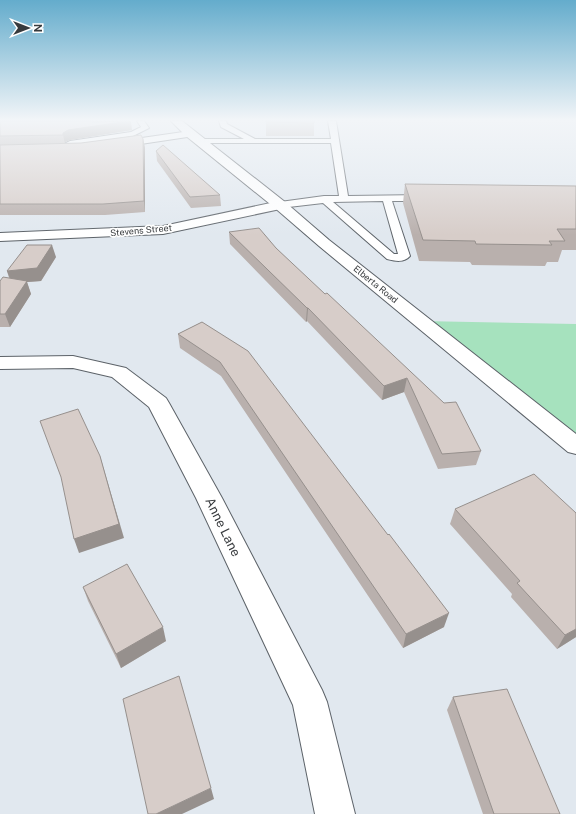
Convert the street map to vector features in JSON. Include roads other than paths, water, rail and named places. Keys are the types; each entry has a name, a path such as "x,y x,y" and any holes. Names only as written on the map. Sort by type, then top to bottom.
{"street":[{"name":"Elberta Road","path":"222,159 576,446"},
{"name":"Stevens Street","path":"0,237 163,230 280,205"},
{"name":"Anne Lane","path":"0,363 73,362 119,372 158,403 209,498 310,702 335,814"}],"lane":[{"path":"338,159 344,199"},
{"path":"280,205 324,199 435,198"},
{"path":"324,199 391,257 400,258 404,256 387,199"}]}
